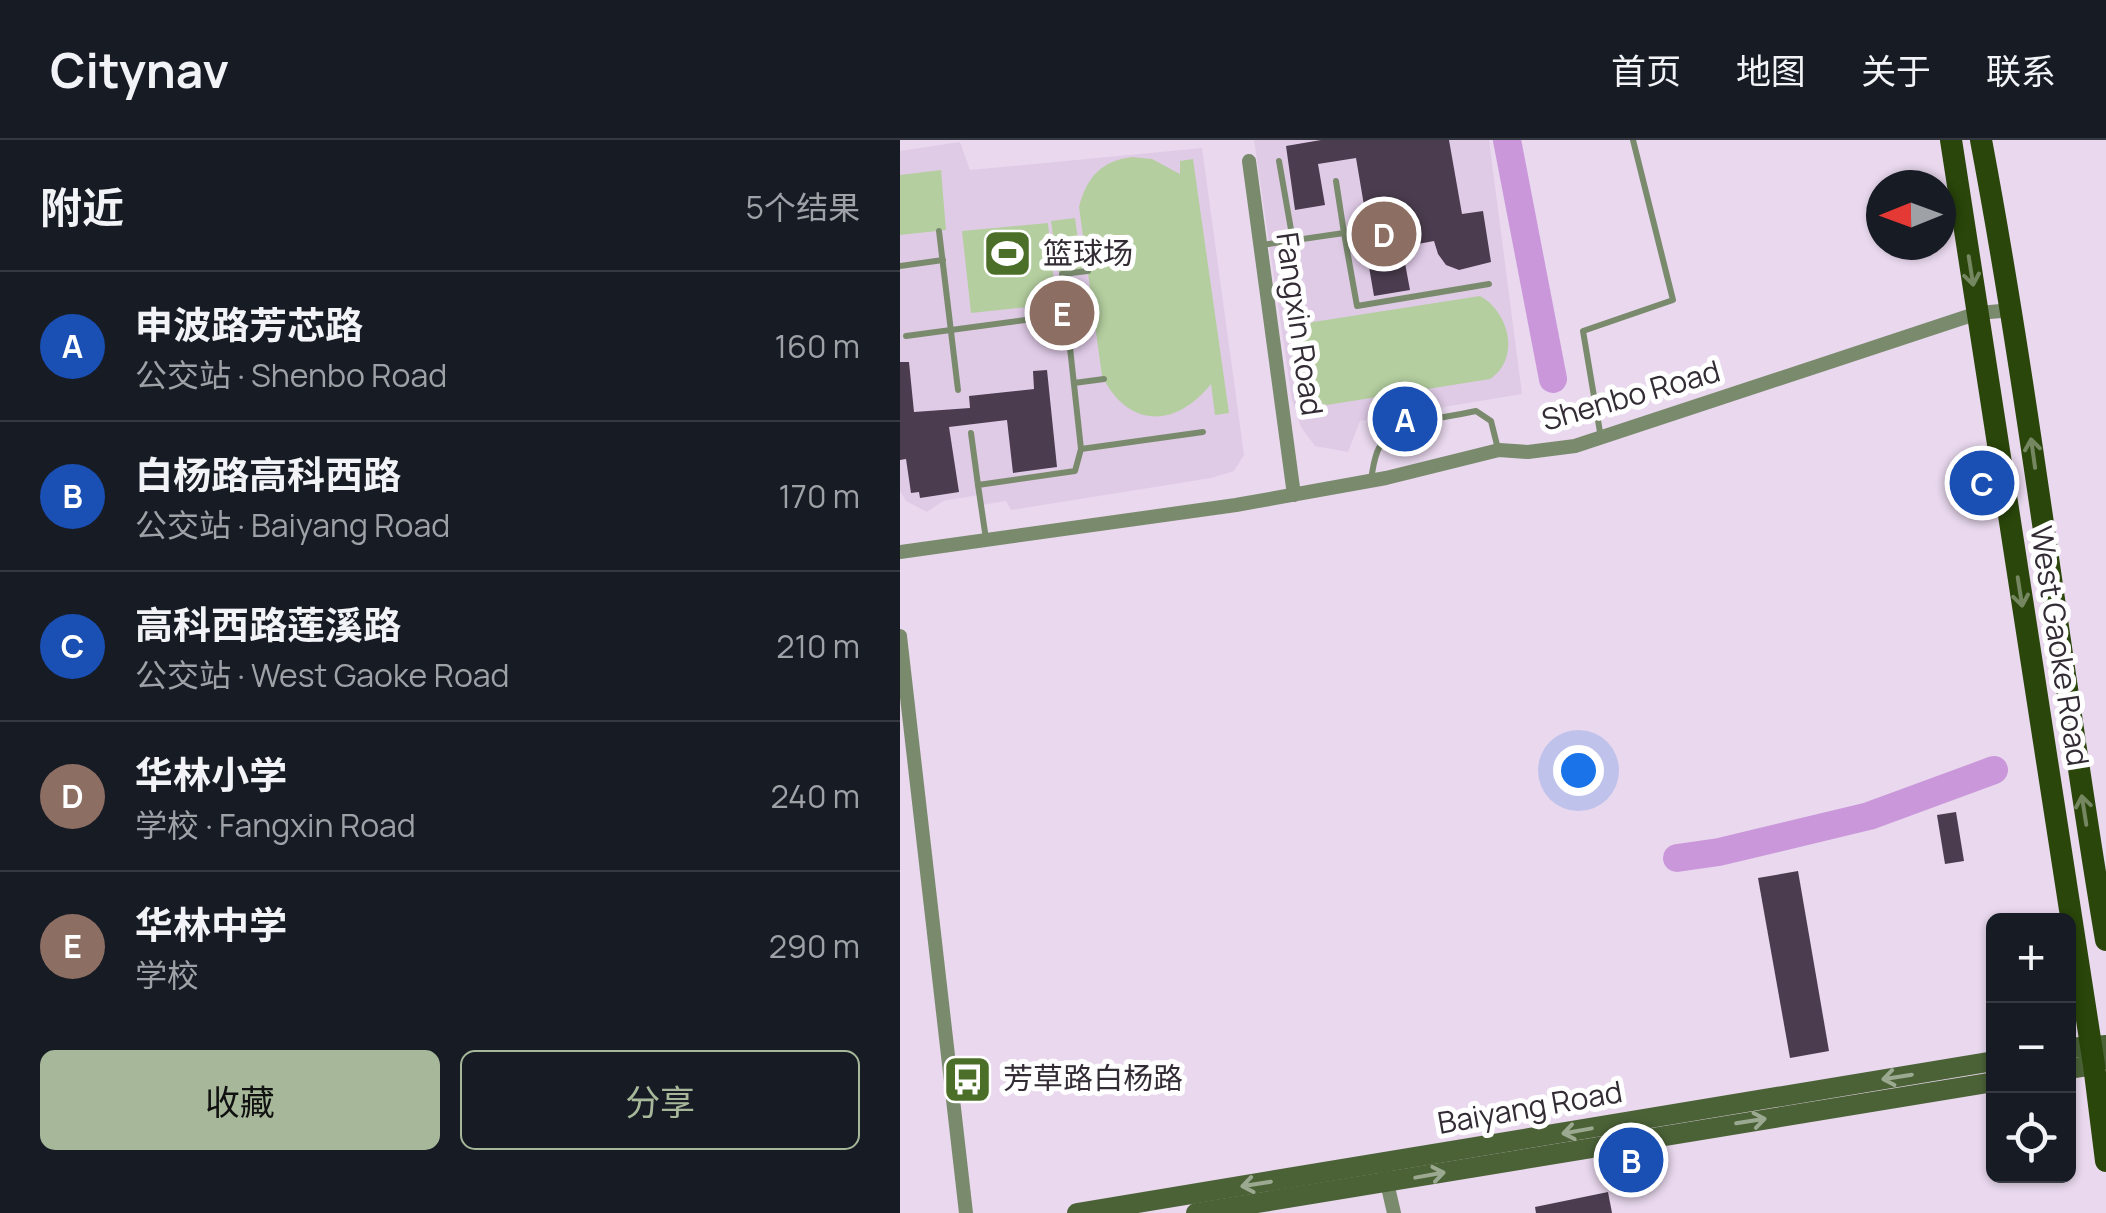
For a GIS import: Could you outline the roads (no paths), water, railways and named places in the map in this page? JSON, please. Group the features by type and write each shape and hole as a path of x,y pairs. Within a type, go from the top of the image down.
{"main road":[{"name":"West Gaoke Road","path":"1951,140 2093,1052 2106,1161"},
{"name":"West Gaoke Road","path":"1981,140 2013,310 2106,940"},
{"name":"Baiyang Road","path":"1196,1213 1384,1173 1986,1062"},
{"name":"Baiyang Road","path":"1077,1213 1384,1173 1986,1083"}],"street":[{"name":"Fangxin Road","path":"1249,162 1294,495"},
{"name":"Shenbo Road","path":"900,552 1294,495 1498,450 1547,450 1602,440 1978,313 2013,310"},
{"path":"900,636 966,1213"},
{"path":"1384,1173 1394,1213"}],"lane":[{"path":"1602,440 1583,330 1673,300 1634,140"},
{"path":"1279,161 1293,240"},
{"path":"1336,181 1358,306 1488,284"},
{"path":"939,230 958,390"},
{"path":"1260,245 1344,233"},
{"path":"900,266 943,260"},
{"path":"978,485 1075,471 1081,449 1062,274 1088,271"},
{"path":"906,336 1093,312"},
{"path":"1074,384 1104,379"},
{"path":"1370,481 1382,443 1406,427 1476,411 1491,421 1498,450"},
{"path":"1081,449 1203,432"},
{"path":"971,434 986,540"}],"waterway":[{"path":"1507,140 1553,379"},
{"path":"1677,858 1719,852 1869,816 1994,770"}],"place":[{"name":"华林小学","path":"1384,234"},
{"name":"篮球场","path":"1008,254"},
{"name":"华林中学","path":"1062,313"},
{"name":"申波路芳芯路","path":"1405,419"},
{"name":"高科西路莲溪路","path":"1982,483"},
{"name":"芳草路白杨路","path":"968,1079"},
{"name":"白杨路高科西路","path":"1631,1160"}]}
